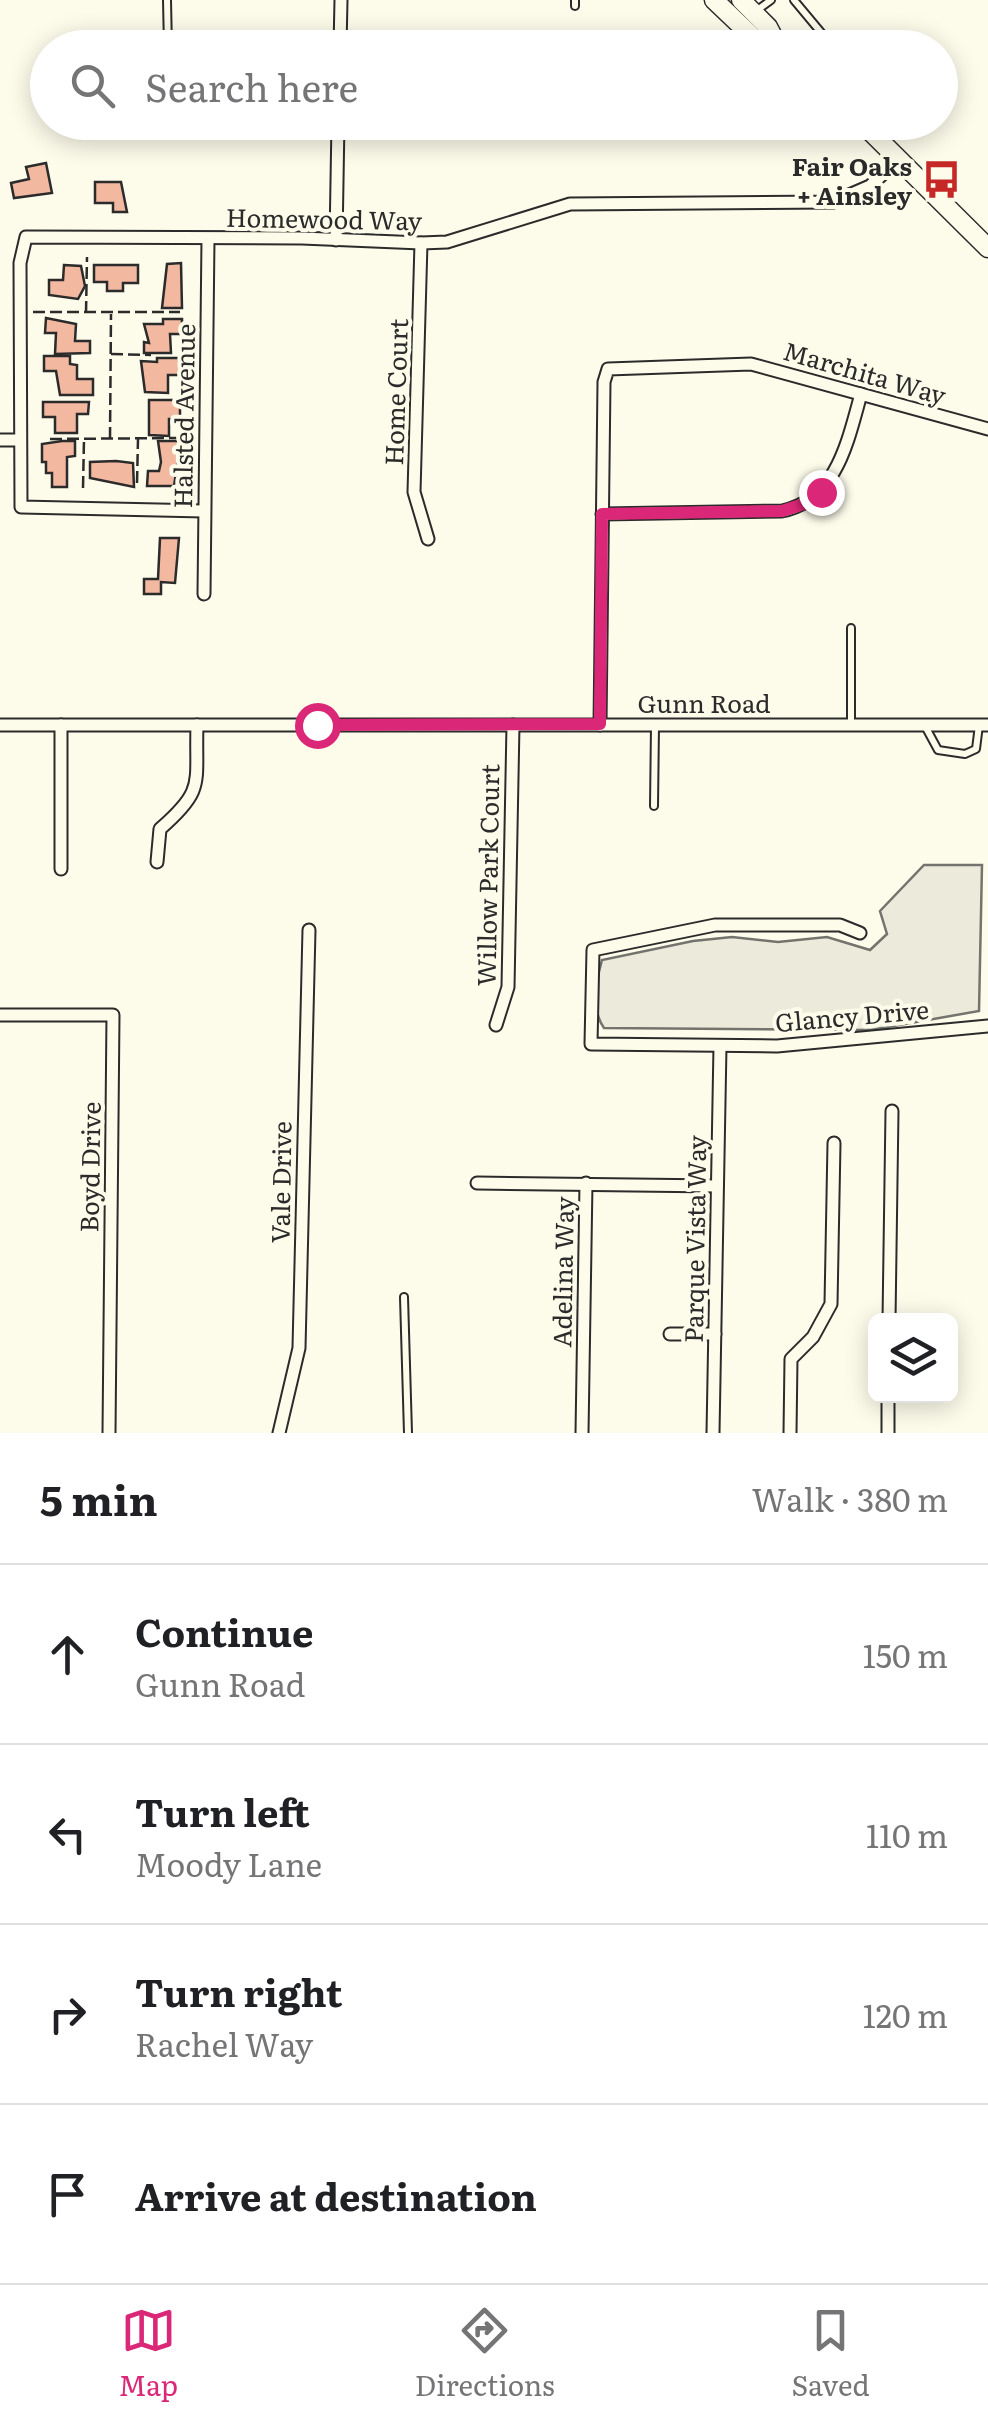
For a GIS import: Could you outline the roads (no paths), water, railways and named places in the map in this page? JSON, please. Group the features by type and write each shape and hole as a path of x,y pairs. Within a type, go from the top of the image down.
{"main road":[{"path":"714,0 746,30"},
{"path":"730,0 761,30"},
{"path":"748,6 766,30"},
{"path":"880,140 985,238"}],"street":[{"path":"340,0 340,30"},
{"path":"336,240 338,140"},
{"name":"Homewood Way","path":"18,440 20,263 26,238 447,242 570,204 833,202 870,186 900,158"},
{"name":"Halsted Avenue","path":"204,594 208,239"},
{"name":"Home Court","path":"421,244 414,492 428,539"},
{"name":"Marchita Way","path":"602,514 604,382 608,368 751,364 988,429"},
{"path":"600,724 602,514 782,511 807,503 832,477 861,394"},
{"path":"0,440 18,440 21,507 204,510"},
{"name":"Gunn Road","path":"0,725 983,725"},
{"path":"60,725 60,870"},
{"path":"157,862 160,830 186,809 192,797 197,725"},
{"name":"Willow Park Court","path":"496,1024 508,988 513,725"},
{"name":"Glancy Drive","path":"860,932 840,925 715,925 593,950 592,1044 831,1043 988,1026"},
{"name":"Vale Drive","path":"278,1433 299,1348 309,930"},
{"name":"Boyd Drive","path":"0,1015 113,1015 109,1433"},
{"name":"Parque Vista Way","path":"713,1433 720,1046"},
{"path":"890,1313 892,1111"},
{"path":"790,1433 791,1359 813,1337 831,1304 834,1143"},
{"path":"476,1183 586,1184"},
{"name":"Adelina Way","path":"582,1433 586,1184 718,1186"},
{"path":"670,1334 715,1334"},
{"path":"888,1403 888,1433"}],"lane":[{"path":"167,0 168,30"},
{"path":"748,6 771,0"},
{"path":"794,0 819,30"},
{"path":"851,628 851,724"},
{"path":"654,806 655,724"},
{"path":"924,725 938,750 965,754 976,749 983,725"},
{"path":"404,1297 408,1433"}],"place":[{"name":"Fair Oaks + Ainsley","path":"942,179"}]}
